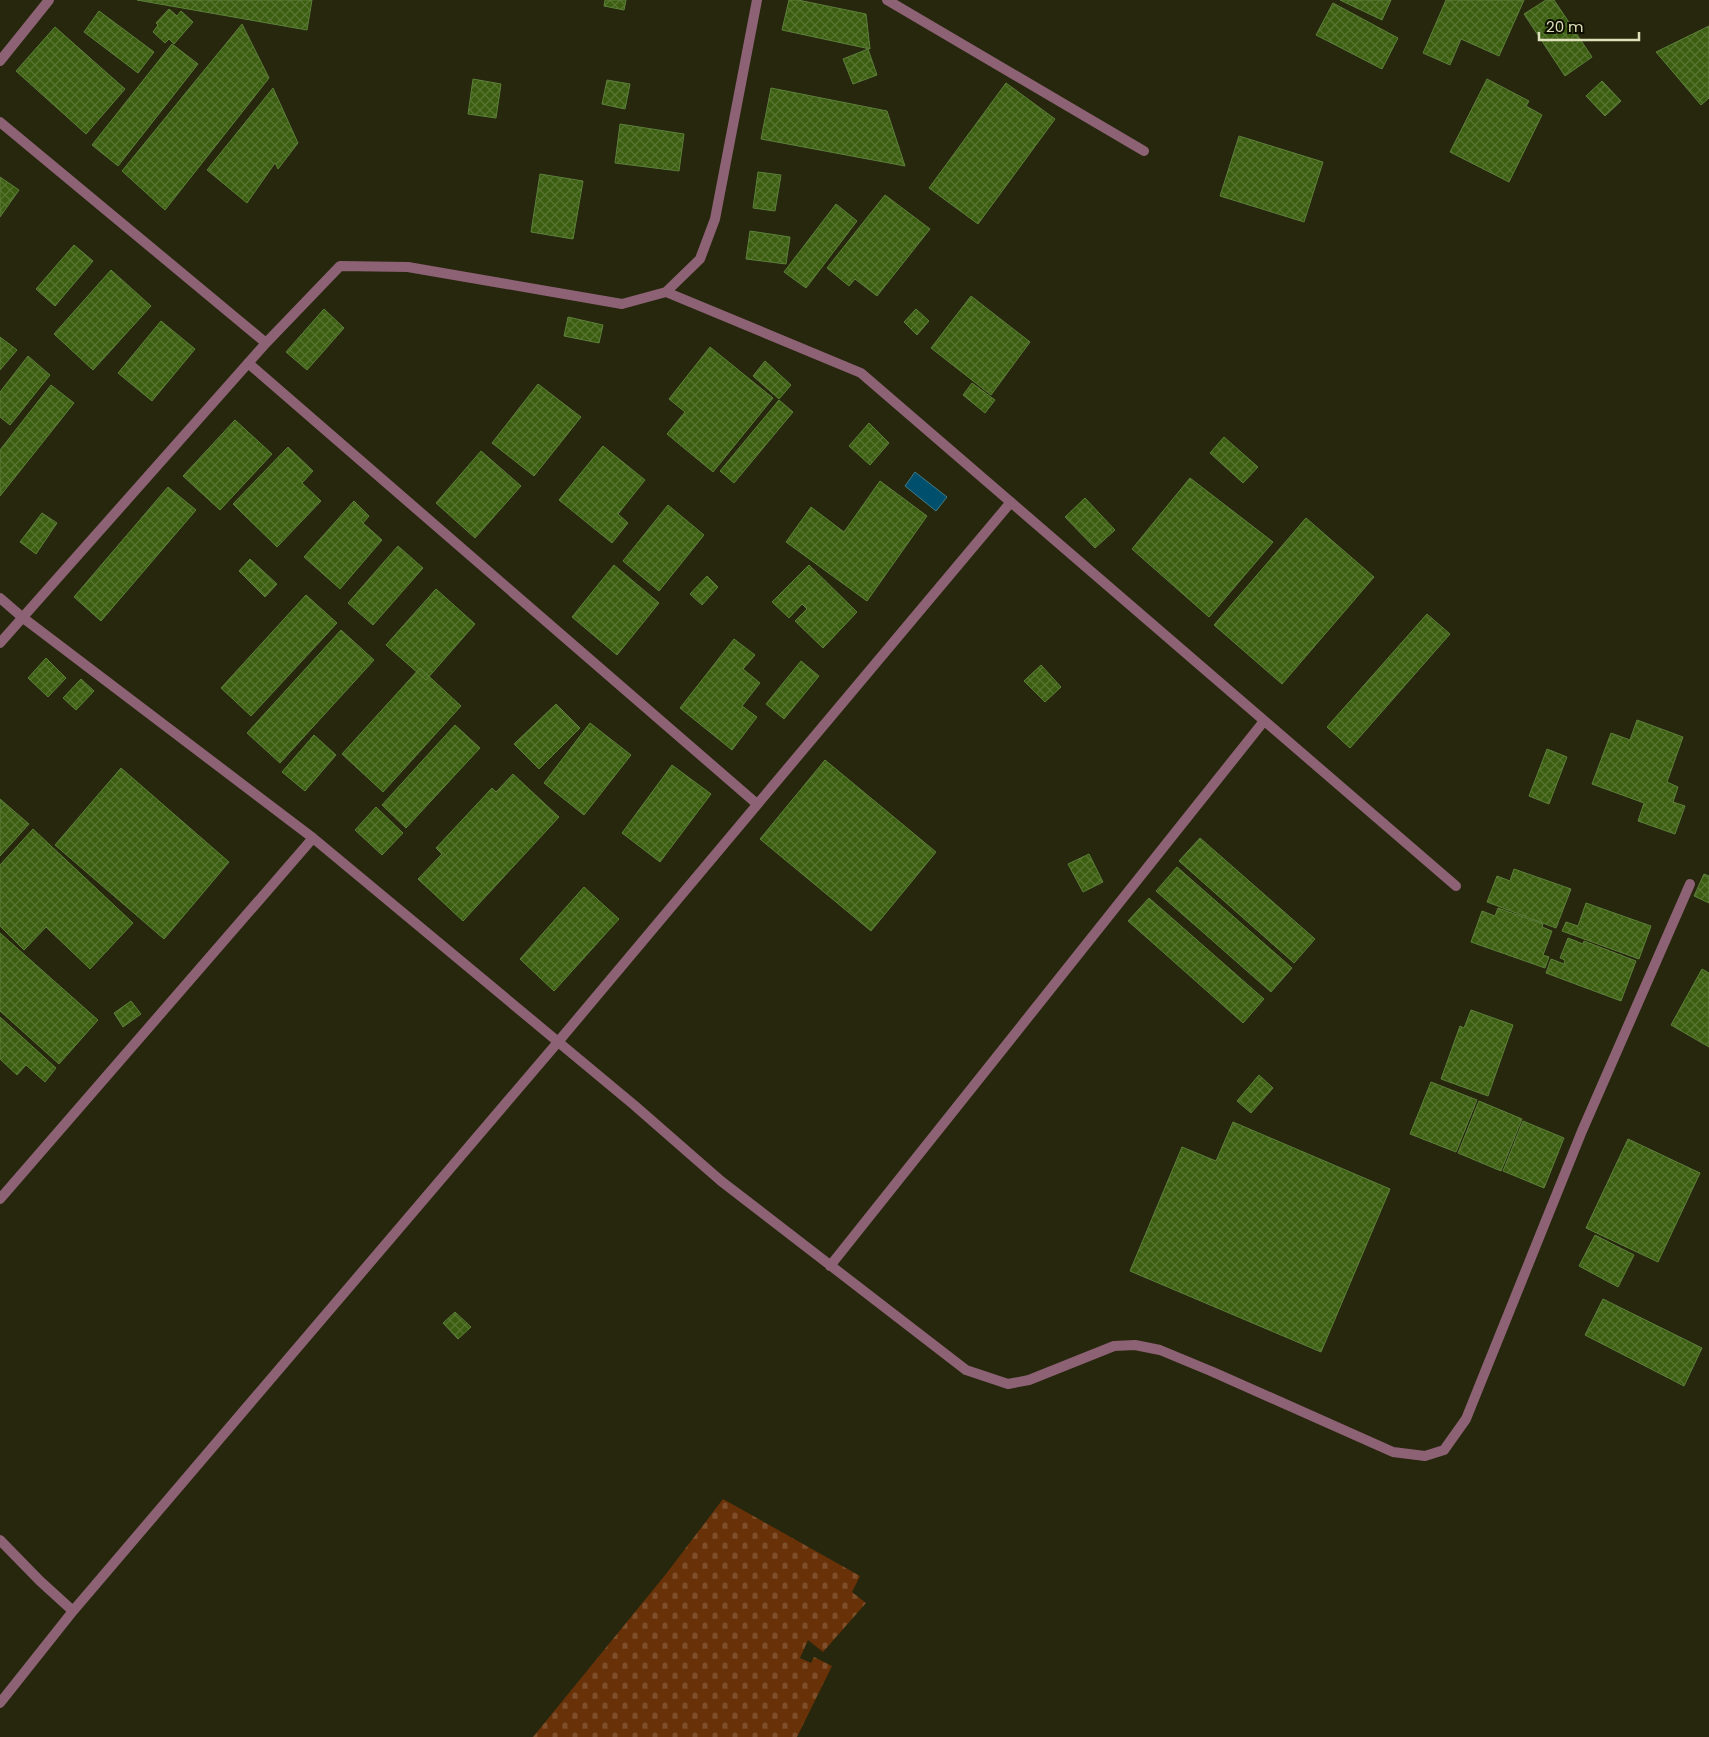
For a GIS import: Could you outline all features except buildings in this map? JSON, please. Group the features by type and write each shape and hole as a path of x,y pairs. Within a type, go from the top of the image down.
{"street":[{"path":"0,61 49,0"},
{"path":"0,643 266,343 340,266 408,267 622,304 666,292 700,259 715,220 757,0"},
{"path":"887,0 1144,151"},
{"path":"0,122 266,343"},
{"path":"666,292 861,373 1456,886"},
{"path":"248,363 757,804"},
{"path":"0,1703 73,1611 558,1042 1011,502"},
{"path":"0,598 22,617 313,838 634,1105 720,1182 966,1370 1008,1384 1029,1380 1114,1346 1135,1345 1160,1350 1393,1452 1425,1456 1444,1450 1466,1419 1582,1131 1690,884"},
{"path":"830,1266 1264,721"},
{"path":"0,1200 313,838"},
{"path":"0,1540 40,1581 73,1611"}],"green space":[{"path":"723,1499 860,1576 852,1592 866,1603 823,1652 808,1640 800,1658 811,1663 814,1657 832,1666 797,1737 533,1737 666,1574"}],"water":[{"path":"915,472 947,497 936,511 905,486"}]}
